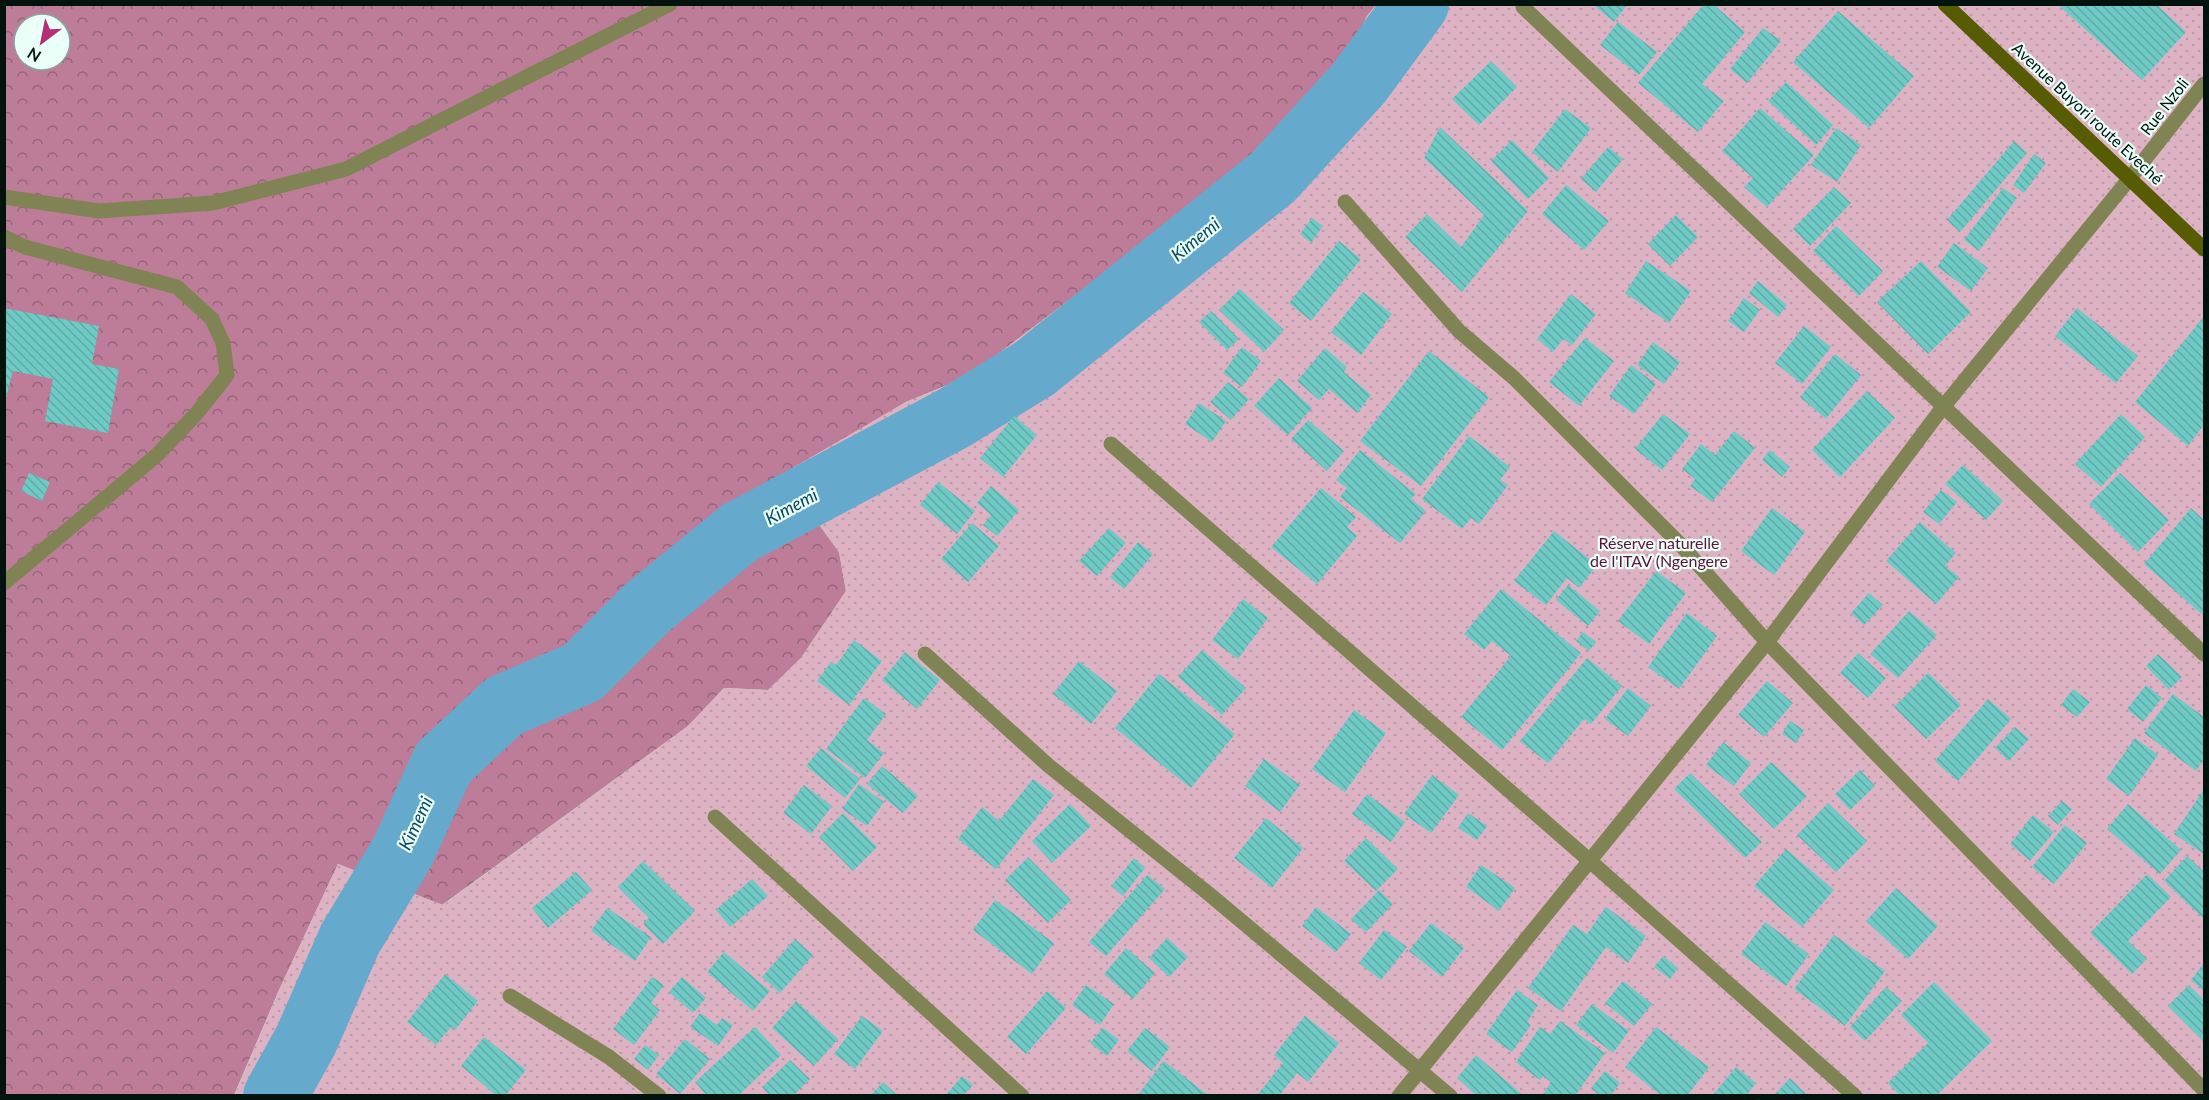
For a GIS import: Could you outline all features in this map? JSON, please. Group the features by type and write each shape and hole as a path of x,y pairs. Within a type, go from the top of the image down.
{"street":[{"path":"4,197 99,211 213,204 346,169 670,4"},
{"name":"Avenue Buyori route Eveché","path":"1945,4 2205,249"},
{"path":"1522,7 2205,654"},
{"name":"Rue Nzoli","path":"1399,1095 1767,642 1943,407 2205,84"},
{"path":"1345,202 1459,331 1514,378 1672,536 1767,642 2205,1090"},
{"path":"4,237 25,247 177,288 212,319 223,343 227,375 197,413 157,455 4,583"},
{"path":"1111,444 1855,1095"},
{"path":"925,654 1049,766 1209,894 1450,1095"},
{"path":"715,817 1022,1095"},
{"path":"510,996 609,1057 659,1095"}],"green space":[{"path":"5,5 1376,5 1367,16 1345,60 1289,126 1242,169 969,376 906,402 783,475 839,552 846,591 801,658 768,690 724,688 688,726 442,905 338,864 279,990 234,1095 5,1096"},
{"name":"Réserve naturelle de l'ITAV (Ngengere","path":"1376,5 2204,5 2204,1095 234,1096 279,990 338,864 443,905 688,726 724,688 768,690 801,658 846,591 839,552 782,474 906,402 969,376 1242,169 1289,126 1345,60 1367,16"}],"building":[{"path":"1592,4 1628,4 1614,22"},
{"path":"1704,4 1713,4 1745,32 1702,84 1724,101 1698,132 1638,83"},
{"path":"2057,4 2156,4 2186,32 2142,80"},
{"path":"1838,11 1914,76 1869,128 1793,62"},
{"path":"1618,22 1657,52 1639,75 1600,45"},
{"path":"1763,28 1781,41 1747,83 1730,69"},
{"path":"1491,61 1517,87 1479,125 1452,99"},
{"path":"1786,82 1833,125 1816,145 1768,101"},
{"path":"1760,108 1814,155 1767,207 1744,187 1753,178 1722,151"},
{"path":"1565,109 1591,128 1558,172 1532,152"},
{"path":"1440,127 1528,211 1462,292 1405,237 1427,214 1461,247 1484,215 1424,158"},
{"path":"1836,128 1861,145 1837,182 1811,165"},
{"path":"1512,140 1549,178 1528,199 1491,161"},
{"path":"2014,141 2027,153 1960,232 1947,220"},
{"path":"1608,147 1623,159 1596,192 1581,179"},
{"path":"2034,154 2046,163 2024,193 2013,185"},
{"path":"1566,185 1609,221 1584,250 1542,214"},
{"path":"1834,187 1851,203 1810,246 1793,229"},
{"path":"2003,188 2017,198 1979,251 1964,240"},
{"path":"1676,215 1698,237 1670,266 1648,244"},
{"path":"1312,218 1323,226 1311,243 1300,234"},
{"path":"1836,226 1883,271 1859,296 1813,251"},
{"path":"1339,241 1361,259 1311,321 1289,303"},
{"path":"1954,243 1988,268 1971,291 1937,267"},
{"path":"1646,261 1691,291 1669,323 1625,293"},
{"path":"1921,261 1971,312 1928,354 1877,302"},
{"path":"1758,281 1787,305 1778,317 1749,293"},
{"path":"1240,289 1284,330 1264,352 1219,310"},
{"path":"1363,292 1392,314 1361,355 1331,332"},
{"path":"1571,294 1596,314 1572,345 1563,339 1553,352 1537,339"},
{"path":"1744,298 1760,310 1744,332 1728,321"},
{"path":"4,308 99,326 92,364 119,369 108,433 45,421 53,379 13,371 4,406"},
{"path":"2077,308 2138,356 2116,383 2055,336"},
{"path":"1211,311 1239,339 1227,350 1199,322"},
{"path":"2204,316 2204,425 2188,446 2135,402"},
{"path":"1804,326 1831,347 1802,384 1775,363"},
{"path":"1585,338 1614,361 1579,406 1549,382"},
{"path":"1653,342 1680,362 1664,384 1637,365"},
{"path":"1242,347 1261,361 1242,387 1223,373"},
{"path":"1325,348 1347,367 1344,372 1371,395 1357,413 1329,389 1319,400 1297,381"},
{"path":"1429,351 1489,397 1421,486 1360,441"},
{"path":"1835,354 1861,375 1826,419 1800,397"},
{"path":"1631,365 1656,384 1634,414 1609,396"},
{"path":"1279,378 1312,408 1288,435 1254,406"},
{"path":"1228,382 1249,399 1231,420 1210,402"},
{"path":"1867,391 1895,418 1840,477 1812,450"},
{"path":"1199,403 1226,421 1212,442 1185,424"},
{"path":"1663,414 1690,434 1662,470 1635,449"},
{"path":"2121,414 2145,437 2101,487 2075,464"},
{"path":"1014,416 1037,435 1003,477 980,458"},
{"path":"1308,420 1344,451 1327,471 1291,439"},
{"path":"1734,431 1755,448 1712,502 1690,486 1695,479 1682,469 1701,444 1715,455"},
{"path":"1469,436 1510,467 1500,480 1508,485 1479,524 1471,518 1462,529 1422,499"},
{"path":"1360,450 1416,494 1411,499 1426,511 1400,543 1340,497 1347,488 1336,480"},
{"path":"1770,450 1790,467 1782,477 1762,460"},
{"path":"1963,465 2003,501 1986,520 1945,484"},
{"path":"29,473 50,482 42,501 21,491"},
{"path":"2120,473 2169,520 2138,552 2089,504"},
{"path":"938,482 975,511 957,534 920,505"},
{"path":"991,486 1019,510 997,536 983,525 991,515 977,503"},
{"path":"1321,488 1356,517 1347,527 1357,536 1317,584 1271,547"},
{"path":"1941,490 1957,502 1939,524 1923,512"},
{"path":"1772,508 1805,532 1774,575 1741,551"},
{"path":"2191,508 2204,520 2204,616 2144,564"},
{"path":"1920,522 1956,553 1945,566 1959,577 1936,604 1886,561"},
{"path":"972,523 999,546 968,582 941,559"},
{"path":"1109,528 1126,543 1097,576 1079,561"},
{"path":"1554,531 1597,565 1579,588 1567,578 1546,605 1514,581"},
{"path":"1138,542 1153,554 1124,589 1110,577"},
{"path":"1656,571 1686,593 1649,644 1618,621"},
{"path":"1568,585 1600,611 1588,626 1556,600"},
{"path":"1501,589 1581,653 1502,750 1461,717 1511,656 1492,641 1484,650 1464,634"},
{"path":"1869,593 1883,605 1864,625 1851,613"},
{"path":"1243,599 1268,618 1238,659 1212,640"},
{"path":"1909,611 1937,635 1898,678 1870,654"},
{"path":"1687,613 1717,636 1679,689 1648,667"},
{"path":"1583,632 1596,642 1589,651 1576,641"},
{"path":"854,640 882,661 849,705 817,681 831,662 836,665"},
{"path":"1202,650 1246,688 1222,715 1178,677"},
{"path":"905,652 940,680 917,709 882,680"},
{"path":"1858,653 1886,678 1868,698 1840,673"},
{"path":"2158,654 2182,677 2169,690 2146,666"},
{"path":"1587,658 1622,686 1591,724 1584,719 1548,763 1520,741"},
{"path":"1079,661 1117,691 1091,724 1053,694"},
{"path":"1928,673 1961,705 1926,739 1894,707"},
{"path":"1159,674 1235,734 1191,788 1115,728"},
{"path":"1767,681 1793,703 1764,737 1738,715"},
{"path":"2146,685 2162,698 2143,722 2127,709"},
{"path":"1628,688 1651,706 1628,736 1605,719"},
{"path":"2073,689 2090,702 2077,717 2061,705"},
{"path":"2173,694 2204,717 2204,760 2196,771 2144,733"},
{"path":"864,698 886,714 867,740 884,753 865,778 826,749"},
{"path":"1988,699 2011,719 1958,781 1935,761"},
{"path":"1354,710 1386,733 1345,792 1312,769"},
{"path":"1790,721 1804,730 1796,743 1782,734"},
{"path":"2015,727 2029,739 2009,761 1995,748"},
{"path":"2135,738 2158,755 2129,796 2106,779"},
{"path":"1723,742 1751,763 1734,786 1706,765"},
{"path":"821,748 860,779 845,798 806,766"},
{"path":"1264,759 1300,785 1280,812 1245,786"},
{"path":"1771,762 1807,796 1774,829 1739,794"},
{"path":"882,766 918,796 903,813 867,784"},
{"path":"1860,770 1875,786 1850,810 1835,794"},
{"path":"1690,773 1762,842 1745,858 1674,789"},
{"path":"1432,775 1459,795 1431,833 1404,814"},
{"path":"1033,779 1054,795 996,869 958,839 982,807 999,821"},
{"path":"859,784 884,802 867,826 842,809"},
{"path":"804,785 832,806 811,834 783,813"},
{"path":"2204,789 2204,854 2174,834"},
{"path":"1367,794 1405,822 1391,842 1352,814"},
{"path":"2062,801 2072,809 2058,825 2048,816"},
{"path":"1828,803 1867,841 1836,872 1797,835"},
{"path":"1070,804 1091,826 1052,863 1032,841"},
{"path":"2128,804 2181,850 2160,874 2107,829"},
{"path":"843,813 877,847 853,871 819,837"},
{"path":"1468,813 1487,826 1477,840 1458,828"},
{"path":"2033,815 2054,832 2030,861 2010,844"},
{"path":"1266,818 1303,848 1272,888 1234,858"},
{"path":"2065,825 2087,843 2054,884 2032,867"},
{"path":"1366,838 1398,869 1376,891 1344,861"},
{"path":"1786,849 1834,890 1802,927 1754,886"},
{"path":"2187,856 2204,872 2204,919 2164,881"},
{"path":"1028,857 1071,900 1048,923 1005,880"},
{"path":"1134,858 1145,868 1123,896 1111,886"},
{"path":"643,861 695,911 663,944 643,924 649,918 618,887"},
{"path":"1481,865 1515,888 1499,911 1466,887"},
{"path":"576,872 592,890 548,928 532,908"},
{"path":"2147,874 2171,897 2128,941 2147,959 2132,974 2090,933"},
{"path":"1147,875 1165,889 1106,956 1089,942"},
{"path":"752,879 768,896 730,927 716,910"},
{"path":"1896,888 1938,926 1908,959 1866,921"},
{"path":"1379,890 1393,904 1366,932 1351,919"},
{"path":"995,900 1054,943 1032,974 973,930"},
{"path":"1316,907 1351,934 1336,952 1302,926"},
{"path":"1606,907 1646,936 1628,963 1606,947 1561,1011 1528,988 1573,925 1587,934"},
{"path":"607,908 651,937 635,961 591,931"},
{"path":"1765,922 1809,954 1786,986 1741,954"},
{"path":"1431,923 1464,948 1442,977 1409,951"},
{"path":"1384,930 1407,947 1381,980 1359,963"},
{"path":"1834,935 1885,971 1845,1026 1794,989"},
{"path":"1167,938 1188,957 1169,977 1149,958"},
{"path":"795,939 813,955 780,993 762,977"},
{"path":"1126,948 1155,973 1133,999 1104,974"},
{"path":"724,952 770,991 753,1011 707,972"},
{"path":"1663,956 1678,968 1670,979 1654,967"},
{"path":"2204,963 2204,991 2191,980"},
{"path":"445,974 478,1001 455,1030 451,1027 436,1045 407,1022"},
{"path":"652,977 664,985 651,1003 660,1010 634,1045 613,1029"},
{"path":"682,977 706,998 693,1013 669,992"},
{"path":"1623,981 1652,1004 1634,1026 1605,1003"},
{"path":"1934,982 1992,1041 1936,1096 1900,1096 1888,1083 1928,1043 1901,1015"},
{"path":"1086,985 1114,1004 1100,1025 1072,1005"},
{"path":"2189,985 2204,1000 2203,1041 2168,1006"},
{"path":"1886,987 1902,1001 1865,1041 1850,1027"},
{"path":"1517,990 1538,1005 1527,1022 1531,1025 1512,1052 1486,1034"},
{"path":"1047,991 1066,1008 1026,1054 1007,1037"},
{"path":"796,1001 838,1039 814,1066 772,1028"},
{"path":"1592,1004 1629,1031 1613,1053 1576,1025"},
{"path":"700,1013 717,1025 722,1018 733,1025 718,1046 690,1027"},
{"path":"862,1016 883,1031 855,1069 834,1054"},
{"path":"1305,1016 1339,1043 1308,1082 1297,1073 1279,1096 1260,1096 1258,1094 1283,1063 1274,1055"},
{"path":"1560,1021 1605,1053 1575,1096 1542,1096 1551,1082 1543,1076 1540,1080 1516,1062 1540,1027 1550,1034"},
{"path":"755,1027 781,1055 738,1096 707,1096 695,1082"},
{"path":"1656,1027 1709,1067 1687,1096 1662,1096 1625,1067"},
{"path":"1103,1028 1119,1040 1107,1056 1090,1043"},
{"path":"1145,1028 1170,1047 1152,1071 1127,1051"},
{"path":"484,1037 526,1070 505,1096 497,1096 461,1066"},
{"path":"685,1039 710,1059 680,1094 656,1074"},
{"path":"645,1045 659,1055 648,1070 634,1059"},
{"path":"1476,1055 1524,1096 1477,1096 1457,1078"},
{"path":"790,1060 810,1079 793,1096 770,1096 762,1087"},
{"path":"1164,1061 1209,1096 1137,1096"},
{"path":"1736,1067 1756,1083 1746,1096 1712,1096"},
{"path":"1605,1071 1620,1083 1610,1096 1600,1096 1591,1088"},
{"path":"962,1076 973,1085 963,1096 945,1096"},
{"path":"1790,1078 1808,1096 1773,1096"},
{"path":"883,1082 898,1096 870,1096"}],"waterway":[{"name":"Kimemi","path":"275,1096 306,1040 350,939 403,851 443,763 504,706 583,672 648,607 740,532 954,418 1035,368 1273,177 1359,83 1417,4"}]}
